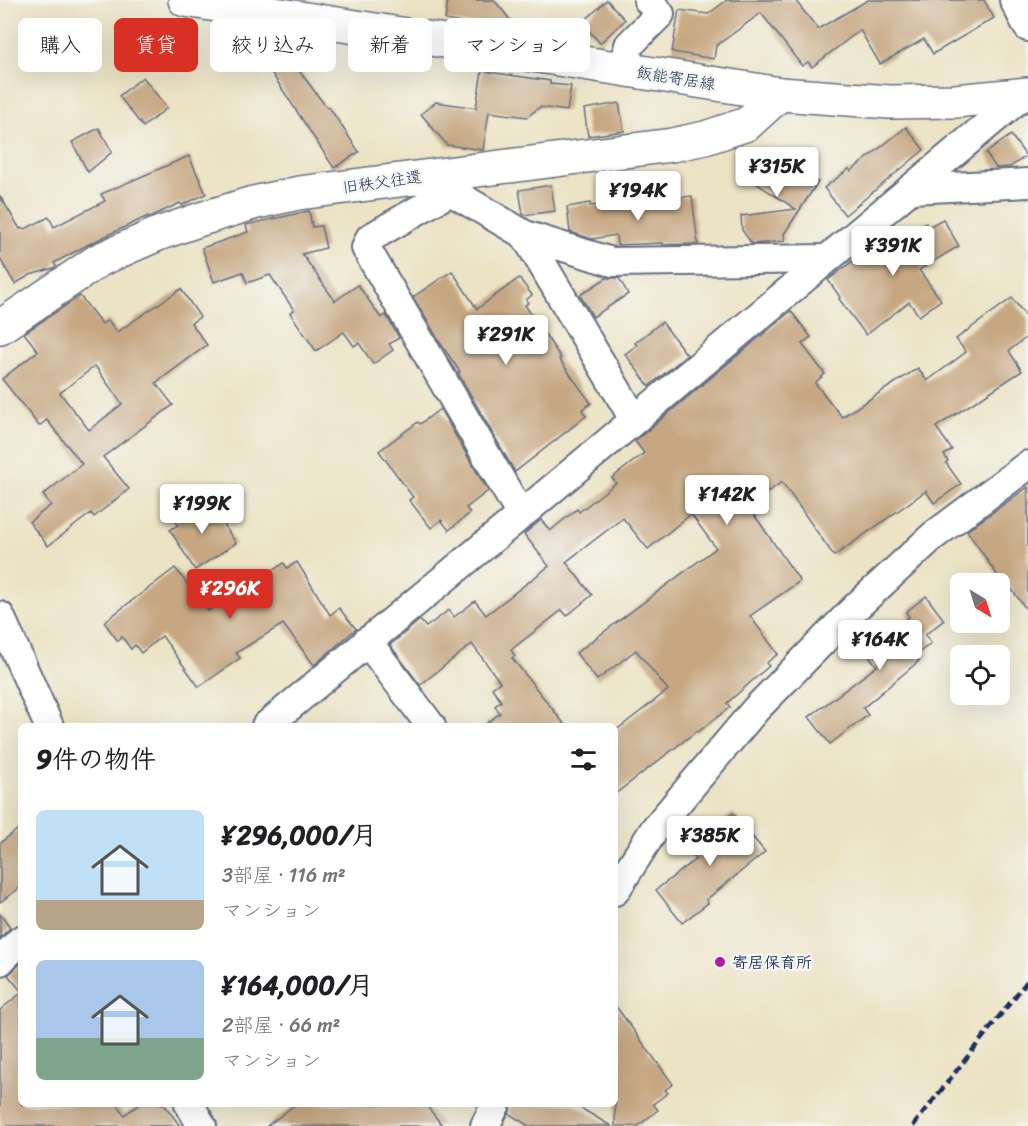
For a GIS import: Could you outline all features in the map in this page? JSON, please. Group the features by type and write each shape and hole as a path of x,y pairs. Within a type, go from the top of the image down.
{"main road":[{"name":"飯能寄居線","path":"185,0 780,94 890,102 955,101 1025,94"},
{"name":"旧秩父往還","path":"0,327 99,260 158,234 253,203 299,193 437,184 672,145 705,138 747,124 780,94"}],"street":[{"path":"624,70 629,45 660,14 648,0"},
{"path":"1014,0 1028,27"},
{"path":"270,723 1025,94"},
{"path":"911,189 1028,183"},
{"path":"521,514 366,248 370,238 437,184 525,235 612,262 827,259"},
{"path":"525,235 634,419"},
{"path":"618,886 654,830 756,709 855,608 933,536 1028,465"},
{"path":"0,616 48,723"},
{"path":"367,641 429,723"},
{"path":"0,961 18,943"},
{"path":"191,1107 202,1126"},
{"path":"485,1126 494,1107"}],"building":[{"path":"448,0 494,0 509,18 445,18"},
{"path":"607,0 625,20 600,43 590,32 590,18 587,18"},
{"path":"727,0 795,0 818,29 868,0 984,0 994,18 933,54 924,39 880,64 860,30 812,67 808,62 802,66 761,13 716,46 714,59 672,52 679,10 708,14"},
{"path":"271,72 300,72 327,108 329,107 359,152 334,168"},
{"path":"482,72 571,86 567,111 540,107 527,117 489,112 483,150 447,145 421,114 436,102 476,108"},
{"path":"143,77 167,108 143,127 119,96"},
{"path":"619,103 624,131 588,136 584,109"},
{"path":"906,127 924,150 845,215 824,188 849,169 851,171"},
{"path":"99,128 112,152 88,172 72,142"},
{"path":"1011,135 1026,156 1010,167 996,168 986,153"},
{"path":"767,149 818,182 784,234 785,241 752,244 742,230 741,216 796,209 748,178"},
{"path":"189,156 206,194 148,218 148,216 54,263 56,266 54,268 30,275 15,284 0,259 0,196 20,229 25,229 49,217 54,227 105,201 101,194"},
{"path":"551,185 555,211 524,215 519,190"},
{"path":"692,196 698,244 617,245 616,235 592,239 570,232 567,207 590,203 590,206"},
{"path":"309,211 312,227 321,226 326,248 302,254 335,301 358,285 381,318 386,315 399,338 389,344 393,350 373,364 359,343 354,346 344,332 316,351 290,313 294,310 270,275 247,283 243,272 214,282 202,248 248,232 246,225"},
{"path":"943,219 959,246 919,270 941,300 919,316 909,302 866,335 828,280 867,250 871,256 926,223 928,227"},
{"path":"452,271 477,309 519,278 532,295 526,300 528,303 525,305 561,358 559,359 591,403 582,410 586,416 515,472 458,373 460,372 413,297"},
{"path":"606,278 619,278 628,294 593,317 580,295"},
{"path":"181,289 200,317 191,323 207,345 156,383 173,405 103,457 129,489 94,517 91,513 48,546 29,522 51,505 43,495 82,464 47,420 39,426 2,379 38,351 24,333 80,296 102,324 108,320 117,332","holes":["95,366 122,404 89,430 60,393"]},
{"path":"1012,298 1028,319 1028,336 1009,351 1022,371 936,427 952,450 944,455 948,461 946,463 961,484 934,503 926,491 834,556 782,482 748,506 800,581 750,616 778,654 766,663 769,666 727,703 730,707 618,792 618,729 668,690 636,650 597,680 576,653 716,548 691,514 648,549 623,518 566,562 592,595 567,616 562,610 511,650 515,656 512,658 564,723 487,723 500,713 495,706 501,701 492,688 500,682 472,644 420,685 390,645 420,620 426,627 449,610 454,617 475,601 486,615 549,566 524,534 541,520 550,531 577,509 579,512 616,483 612,478 644,453 635,441 791,311 811,337 802,344 825,374 815,383 842,417 918,368 927,381 966,352 956,339"},
{"path":"662,322 687,355 649,386 625,354"},
{"path":"440,409 488,491 466,508 470,513 449,530 441,520 431,528 409,500 413,497 379,451"},
{"path":"1028,487 1028,612 1010,587 1010,573 996,573 967,531"},
{"path":"199,504 201,509 210,504 236,543 195,570 170,530 178,525 175,520"},
{"path":"297,562 330,615 339,608 356,629 314,665 283,624 236,653 240,658 199,687 162,636 141,653 135,645 131,649 122,637 118,641 104,622 175,568 208,611 284,563 287,568"},
{"path":"926,596 944,620 925,635 931,643 915,656 919,661 863,708 868,715 830,744 809,717 877,666 866,652 909,617 906,612"},
{"path":"733,813 765,852 706,900 708,903 682,923 656,890 696,859 685,846 707,828 710,831"},
{"path":"18,829 18,889 0,902 0,843"},
{"path":"0,914 10,928 0,938"},
{"path":"18,966 18,987 8,975"},
{"path":"18,995 18,1107 119,1107 124,1115 136,1107 166,1107 180,1126 0,1126 0,1010"},
{"path":"618,1009 673,1084 665,1090 668,1093 653,1104 658,1110 638,1126 615,1126 615,1107 618,1107"},
{"path":"292,1107 427,1107 443,1126 267,1126"},
{"path":"511,1107 579,1107 611,1126 529,1126 509,1114"}],"railway":[{"path":"913,1126 1028,980"}],"place":[{"name":"寄居保育所","path":"720,962"}]}
